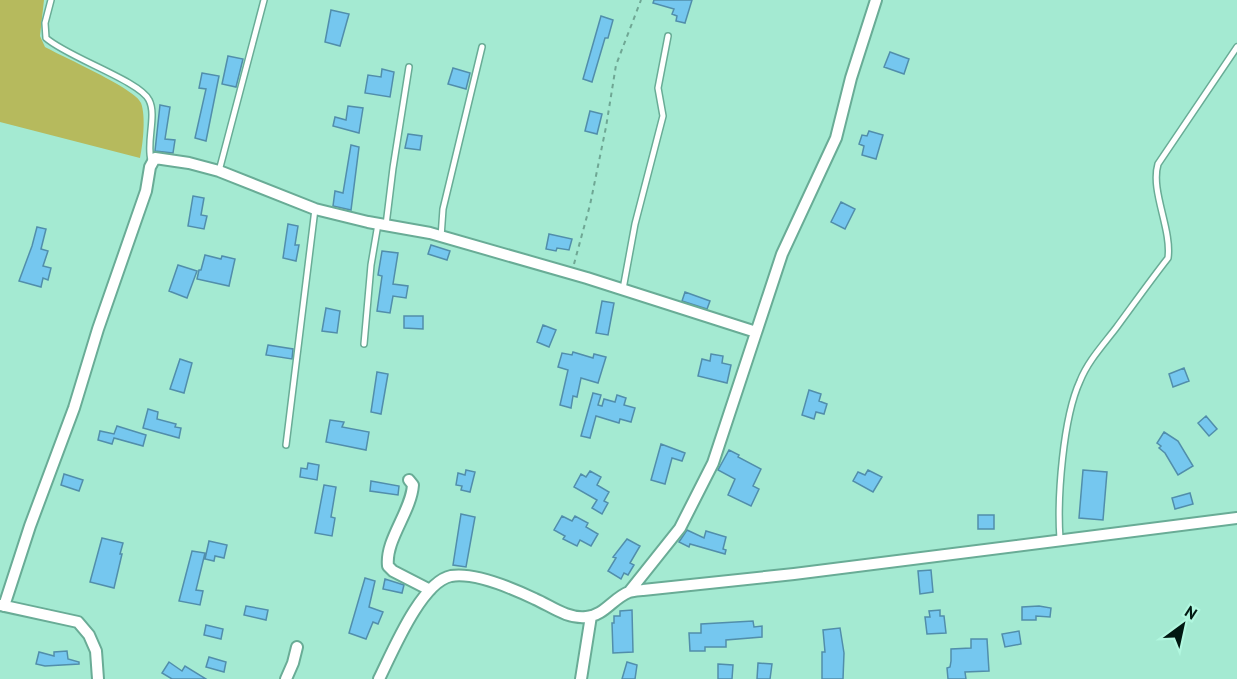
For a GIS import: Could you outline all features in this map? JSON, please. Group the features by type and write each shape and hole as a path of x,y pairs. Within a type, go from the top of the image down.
{"street":[{"path":"380,679 416,606 443,579 452,576 468,577 512,588 573,616 591,616 602,612 629,592 680,528 703,486 717,452 782,254 836,138 850,78 876,0"},
{"path":"98,679 96,651 89,635 78,622 2,605 68,426 126,244 146,192 152,162 155,158 219,171 315,209 441,237 570,273 756,332"},
{"path":"410,480 413,485 412,496 388,552 388,566 393,571 430,590"},
{"path":"629,592 794,574 1237,518"},
{"path":"581,679 591,616"},
{"path":"286,679 297,646"}],"lane":[{"path":"51,0 44,32 46,38 70,55 137,87 148,98 151,113 150,154 152,162"},
{"path":"219,171 264,0"},
{"path":"623,289 625,268 635,224 663,116 658,88 668,36"},
{"path":"441,237 443,209 482,47"},
{"path":"1060,539 1058,516 1063,463 1075,393 1093,358 1168,258 1169,242 1157,180 1158,164 1237,47"},
{"path":"364,344 371,264 382,224 410,68"},
{"path":"286,445 315,209"}],"path":[{"path":"570,273 578,253 590,205 616,65 641,0"}],"green space":[{"path":"0,0 44,0 40,36 45,47 113,82 136,97 141,103 143,115 140,158 0,122"}],"building":[{"path":"654,0 692,0 685,23 676,21 677,16 672,14 674,9 653,3"},
{"path":"331,10 349,14 340,46 325,42"},
{"path":"601,16 613,20 608,38 605,38 592,82 583,79"},
{"path":"890,52 909,59 904,74 884,67"},
{"path":"228,56 243,59 236,87 222,84"},
{"path":"453,68 470,73 466,89 448,84"},
{"path":"382,69 394,72 390,97 365,93 368,75 381,77"},
{"path":"202,73 219,76 206,141 195,138 206,89 199,88"},
{"path":"160,105 170,107 165,139 175,140 173,153 155,151"},
{"path":"348,106 363,108 359,133 333,126 335,117 346,120"},
{"path":"590,111 602,114 597,134 585,131"},
{"path":"869,131 883,135 876,159 862,155 864,146 859,144 862,135 867,136"},
{"path":"408,134 422,136 420,150 405,148"},
{"path":"351,145 359,147 351,210 333,206 335,191 343,193"},
{"path":"193,196 204,198 201,215 207,216 204,229 188,226"},
{"path":"841,202 855,209 845,229 831,222"},
{"path":"288,224 298,226 295,245 299,245 296,261 283,258"},
{"path":"37,227 46,229 41,249 48,251 43,266 51,268 48,280 43,278 41,287 19,281"},
{"path":"549,234 572,239 569,250 546,249"},
{"path":"431,245 450,251 447,260 428,254"},
{"path":"382,251 398,253 393,284 408,286 406,298 393,296 390,313 377,311 382,276 378,275"},
{"path":"205,255 221,259 222,256 235,259 229,286 197,279"},
{"path":"178,265 197,271 187,298 169,291"},
{"path":"685,292 710,301 707,309 682,301"},
{"path":"602,301 614,303 608,335 596,333"},
{"path":"326,308 340,311 337,333 322,331"},
{"path":"404,316 423,316 423,329 404,328"},
{"path":"543,325 556,330 549,347 537,342"},
{"path":"268,345 293,349 292,359 266,355"},
{"path":"573,352 593,358 594,354 606,357 598,383 581,378 577,397 573,396 571,408 560,405 568,370 558,367 562,353 572,355"},
{"path":"711,354 723,356 722,363 731,365 727,383 698,376 702,359 710,361"},
{"path":"180,359 192,363 184,393 170,389"},
{"path":"1184,368 1189,381 1173,387 1169,374"},
{"path":"377,372 388,374 381,414 371,412"},
{"path":"809,390 821,394 819,401 827,404 824,414 816,412 814,419 802,415"},
{"path":"593,393 601,395 598,405 602,406 604,399 615,402 617,395 626,398 624,405 635,408 631,422 620,419 619,423 596,416 590,438 581,436"},
{"path":"148,409 158,412 157,419 176,424 175,427 181,428 179,438 143,428"},
{"path":"1206,416 1217,429 1209,436 1198,423"},
{"path":"330,420 344,422 342,427 369,432 366,450 326,442"},
{"path":"117,426 146,435 143,446 114,438 112,444 98,440 100,431 114,434"},
{"path":"1164,432 1178,441 1193,466 1178,475 1157,443"},
{"path":"661,444 685,453 682,461 672,458 665,484 651,480"},
{"path":"729,450 761,469 753,486 759,489 751,506 728,495 735,479 718,470"},
{"path":"308,463 319,465 317,480 300,477 301,468 307,469"},
{"path":"466,470 475,472 470,492 461,490 462,486 456,485 458,473 465,475"},
{"path":"868,470 882,477 873,492 853,481 858,472 865,475"},
{"path":"1083,470 1107,472 1103,520 1079,518"},
{"path":"590,471 601,477 597,485 609,492 604,501 608,503 602,514 592,508 597,500 574,487 581,474 586,477"},
{"path":"64,474 83,480 79,491 61,485"},
{"path":"371,481 399,486 398,495 370,491"},
{"path":"324,485 336,487 331,517 335,518 332,536 315,533"},
{"path":"1190,493 1193,504 1175,509 1172,498"},
{"path":"461,514 475,517 466,567 453,565"},
{"path":"978,515 994,515 994,529 978,529"},
{"path":"562,516 572,521 575,516 588,523 586,527 598,534 591,546 580,540 577,546 563,539 565,536 554,530"},
{"path":"687,530 704,538 706,531 726,537 723,549 726,550 725,554 690,544 689,547 679,542"},
{"path":"102,538 123,543 114,588 90,582"},
{"path":"627,539 640,546 630,563 634,565 628,575 624,573 621,579 608,571 616,558 613,557"},
{"path":"209,541 227,545 224,558 215,556 214,561 205,559"},
{"path":"192,551 205,553 196,590 203,591 200,605 179,601"},
{"path":"931,570 933,592 920,594 918,571"},
{"path":"365,578 375,581 369,607 383,612 378,624 373,622 366,639 349,633"},
{"path":"385,579 404,585 402,593 383,589"},
{"path":"246,606 268,610 266,620 244,615"},
{"path":"1022,607 1051,608 1050,617 1036,616 1036,620 1022,620"},
{"path":"632,610 633,652 613,653 612,623 614,623 614,616 620,616 620,611"},
{"path":"940,610 940,616 944,616 946,633 927,634 925,617 930,617 929,611"},
{"path":"753,621 754,627 762,626 762,637 726,640 726,647 705,647 705,651 690,651 689,633 701,633 701,624"},
{"path":"206,625 223,629 221,639 204,635"},
{"path":"840,628 844,653 843,679 822,679 822,652 825,652 823,630"},
{"path":"1019,631 1021,644 1005,647 1002,634"},
{"path":"971,639 987,639 989,671 965,672 966,679 948,679 947,668 950,667 951,649 971,648"},
{"path":"67,651 68,659 79,662 79,664 45,666 36,664 39,652 54,656 54,652"},
{"path":"209,657 226,662 224,672 206,667"},
{"path":"169,662 182,671 185,666 206,679 172,679 162,673"},
{"path":"627,662 637,665 635,679 622,679"},
{"path":"758,663 772,664 770,679 757,679"},
{"path":"718,664 733,665 732,679 718,679"}]}
